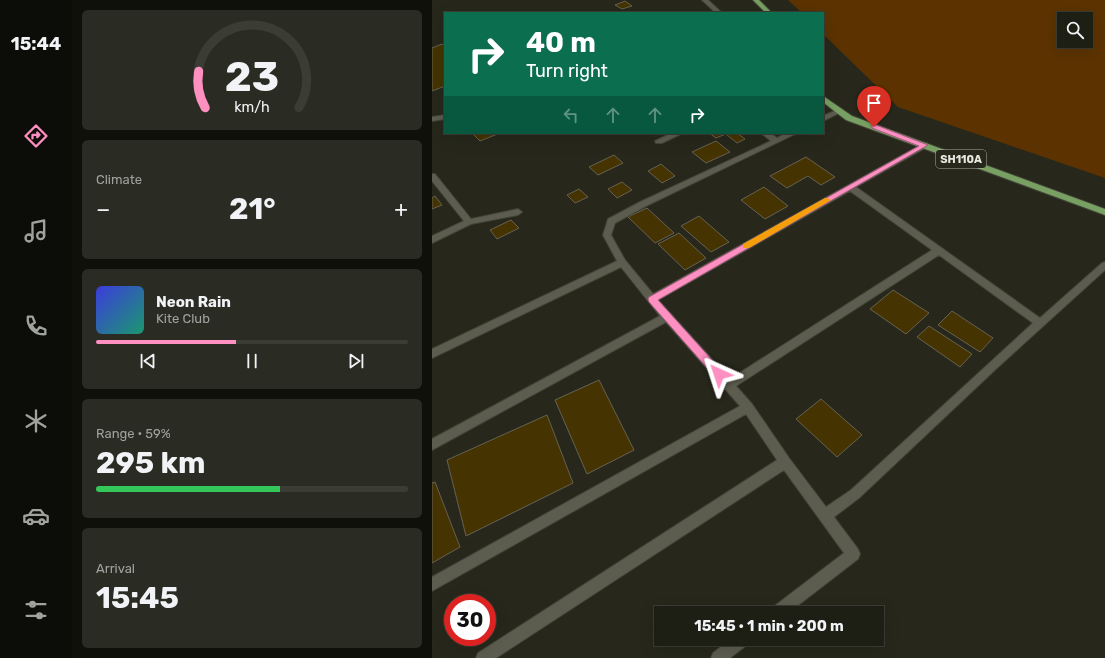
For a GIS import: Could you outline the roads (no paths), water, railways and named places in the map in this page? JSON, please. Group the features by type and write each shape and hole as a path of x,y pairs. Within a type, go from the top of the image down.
{"main road":[{"path":"756,0 768,12"},
{"name":"SH110A","path":"824,99 849,118 1105,212"}],"street":[{"path":"705,0 719,12"},
{"path":"824,118 839,111"},
{"path":"432,119 444,117"},
{"path":"659,141 676,134"},
{"path":"766,134 776,141"},
{"path":"785,606 853,554 785,462 748,407 652,299 622,262 607,235 611,221 643,204 791,134"},
{"path":"652,299 924,145"},
{"path":"432,176 470,222"},
{"path":"850,187 1040,323"},
{"path":"432,240 470,222 518,212"},
{"path":"729,385 938,251"},
{"path":"432,354 622,262"},
{"path":"825,516 855,494 1105,265"},
{"path":"432,445 667,317"},
{"path":"432,584 748,407"},
{"path":"483,658 785,462"},
{"path":"718,658 734,646"}]}
